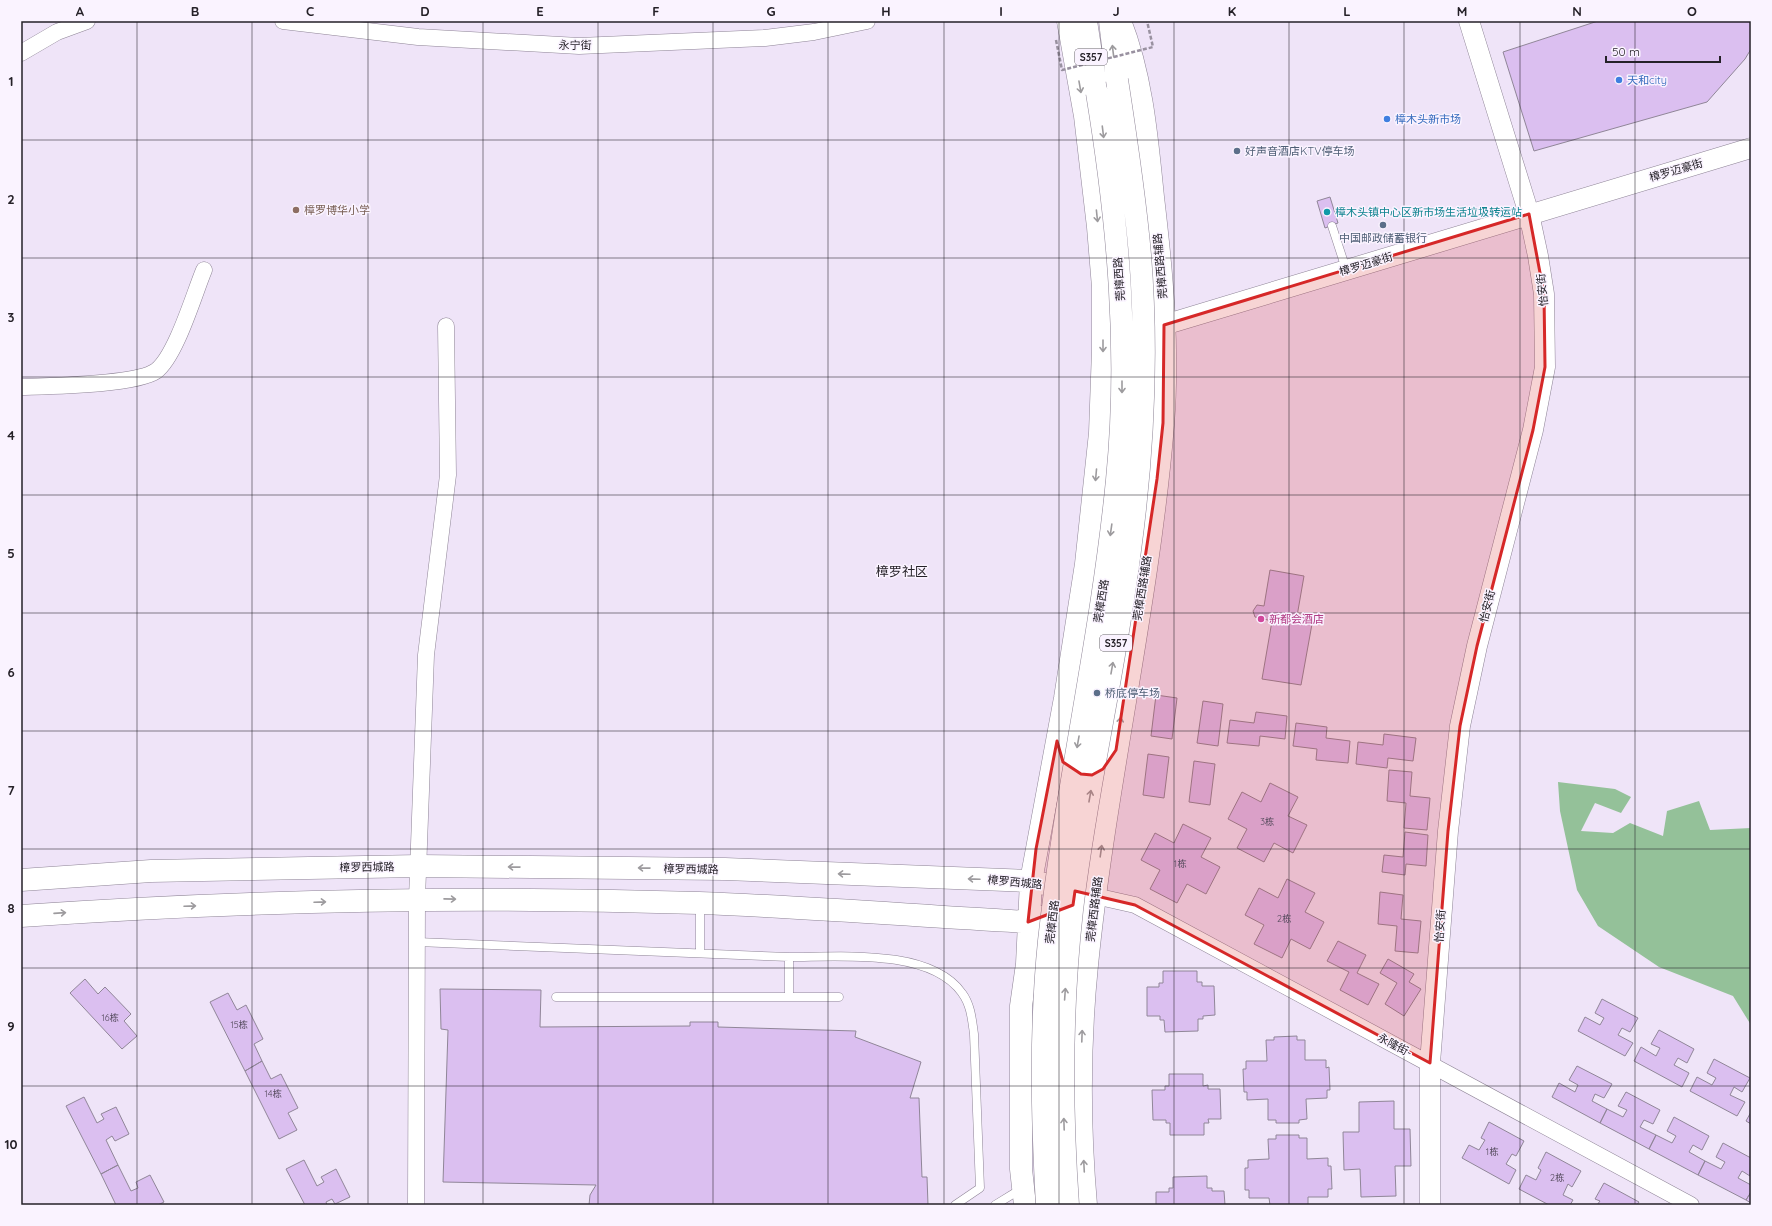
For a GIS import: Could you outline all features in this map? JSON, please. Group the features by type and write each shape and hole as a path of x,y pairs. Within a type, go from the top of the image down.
{"main road":[{"path":"1024,1197 1021,1168 1020,1113 1021,1030 1027,964 1031,881 1057,741 1086,564 1100,433 1103,350 1102,288 1098,227 1085,116 1068,21"},
{"name":"莞樟西路","path":"1047,1205 1043,1116 1043,1037 1049,948 1064,832 1112,527 1122,404 1122,330 1118,263 1109,181 1086,21"},
{"name":"莞樟西路","path":"1068,1205 1065,1163 1063,1065 1064,1008 1067,962 1080,852 1119,628 1131,549 1142,401 1143,326 1140,255 1110,21"},
{"name":"莞樟西路辅路","path":"1086,1205 1081,1072 1086,966 1128,652 1151,526 1163,423 1164,325 1159,249 1140,93 1128,42 1120,21"},
{"path":"1057,741 1062,762 1070,769 1081,774 1092,774 1103,769 1116,750"},
{"name":"樟罗西城路","path":"21,880 151,871 419,866 725,869 1031,881 1095,896"},
{"path":"21,916 153,907 417,899 700,903 1028,922 1095,896"}],"street":[{"path":"21,53 57,32 87,21"},
{"name":"永宁街","path":"283,21 418,37 579,46 765,38 814,32 867,21"},
{"name":"怡安街","path":"1430,1205 1430,1064 1448,831 1460,726 1480,632 1533,430 1545,367 1544,294 1529,214 1469,21"},
{"name":"樟罗迈豪街","path":"1164,325 1751,148"},
{"path":"21,387 82,384 142,378 156,371 166,359 175,342 204,270"},
{"path":"416,1205 417,899 426,655 448,475 446,326"},
{"name":"永隆街-","path":"1095,896 1136,905 1691,1205"}],"lane":[{"path":"1332,226 1346,270"},
{"path":"700,903 700,953"},
{"path":"417,942 789,957 870,958 917,964 951,980 963,994 971,1012 974,1034 980,1188 954,1205"},
{"path":"789,957 790,997"},
{"path":"556,997 839,997"},
{"path":"995,1205 1024,1197"}],"path":[{"path":"1056,40 1062,70 1153,47 1147,21"}],"highlighted area":[{"path":"1529,214 1544,294 1545,367 1533,430 1477,646 1460,726 1448,831 1430,1063 1135,905 1075,891 1073,905 1028,922 1036,849 1057,741 1063,762 1081,774 1092,775 1103,769 1116,750 1157,479 1163,423 1164,325"}],"green space":[{"path":"1558,782 1615,789 1631,797 1621,813 1595,803 1581,831 1613,833 1630,823 1663,836 1667,811 1699,801 1710,830 1751,828 1751,1025 1733,996 1659,967 1598,926 1577,890 1560,811"}],"building":[{"name":"天和city","path":"1598,21 1751,21 1751,49 1745,59 1707,102 1534,151 1503,52"},
{"name":"樟木头镇中心区新市场生活垃圾转运站","path":"1330,197 1338,223 1325,228 1317,201"},
{"path":"1270,570 1304,576 1296,622 1312,624 1301,685 1262,679 1272,621 1255,617 1253,611 1257,605 1264,606"},
{"path":"1156,695 1177,698 1172,739 1151,736"},
{"path":"1203,701 1223,704 1218,746 1197,743"},
{"path":"1256,712 1287,716 1285,739 1260,736 1259,746 1227,743 1230,720 1254,723"},
{"path":"1296,723 1327,727 1326,738 1350,741 1348,763 1316,760 1317,749 1293,746"},
{"path":"1384,734 1416,738 1413,761 1388,758 1387,768 1356,764 1358,742 1383,745"},
{"path":"1148,754 1169,757 1164,798 1143,795"},
{"path":"1194,761 1215,764 1210,805 1189,802"},
{"path":"1389,770 1412,772 1410,796 1430,798 1427,830 1404,828 1406,803 1387,801"},
{"path":"1270,783 1298,797 1288,816 1307,825 1293,853 1274,843 1264,862 1237,848 1247,829 1228,819 1242,792 1261,802"},
{"path":"1183,824 1211,838 1201,857 1220,867 1206,894 1187,884 1177,903 1150,889 1160,870 1141,860 1155,833 1174,843"},
{"path":"1405,832 1428,835 1426,866 1406,864 1405,875 1382,872 1384,855 1403,857"},
{"path":"1287,879 1315,893 1305,912 1324,922 1310,949 1291,939 1282,958 1254,944 1264,925 1245,915 1259,888 1278,898"},
{"path":"1380,892 1403,895 1401,919 1421,921 1418,953 1395,951 1397,926 1378,924"},
{"path":"1338,941 1366,955 1357,973 1379,984 1368,1005 1340,990 1349,972 1327,961"},
{"path":"1388,959 1414,974 1409,982 1421,989 1404,1016 1385,1004 1397,983 1380,973"},
{"path":"1163,971 1197,971 1197,982 1202,982 1202,986 1214,986 1215,1015 1203,1016 1203,1019 1198,1019 1198,1031 1165,1032 1164,1020 1160,1020 1160,1016 1147,1016 1147,987 1159,987 1159,983 1163,983"},
{"path":"85,979 98,994 105,987 131,1014 124,1021 137,1036 122,1049 70,993"},
{"path":"440,989 541,990 540,1027 690,1026 690,1022 718,1022 718,1027 856,1031 855,1037 921,1062 910,1098 919,1098 922,1177 927,1177 928,1205 589,1205 590,1195 596,1185 443,1182 448,1030 441,1029"},
{"path":"228,993 237,1010 246,1005 263,1039 254,1044 262,1061 245,1071 210,1002"},
{"path":"1602,999 1638,1018 1630,1032 1622,1028 1618,1035 1633,1043 1625,1056 1578,1031 1585,1017 1600,1025 1604,1018 1595,1013"},
{"path":"1659,1030 1694,1049 1687,1063 1678,1058 1674,1065 1689,1073 1682,1087 1634,1061 1641,1047 1656,1056 1660,1048 1651,1044"},
{"path":"1297,1036 1297,1040 1305,1040 1305,1060 1326,1060 1326,1068 1329,1067 1330,1090 1327,1090 1327,1098 1306,1099 1307,1119 1299,1120 1299,1123 1276,1123 1276,1120 1268,1120 1268,1099 1247,1100 1247,1092 1244,1092 1243,1069 1246,1069 1246,1061 1267,1061 1266,1040 1274,1040 1274,1037"},
{"path":"1714,1059 1750,1078 1742,1092 1734,1087 1730,1095 1745,1102 1737,1116 1690,1091 1697,1077 1712,1085 1716,1078 1707,1073"},
{"path":"262,1061 271,1079 281,1074 298,1108 288,1113 297,1130 279,1139 245,1071"},
{"path":"1577,1066 1612,1084 1604,1098 1595,1094 1592,1101 1607,1109 1600,1123 1552,1097 1559,1083 1575,1092 1578,1085 1569,1080"},
{"path":"1169,1074 1203,1074 1203,1086 1208,1085 1208,1089 1220,1089 1221,1119 1208,1119 1209,1123 1204,1123 1204,1135 1170,1135 1170,1123 1166,1123 1166,1120 1153,1120 1152,1090 1165,1090 1165,1086 1169,1086"},
{"path":"1626,1092 1660,1110 1653,1124 1644,1120 1640,1127 1656,1135 1649,1149 1600,1123 1607,1109 1623,1117 1627,1110 1618,1106"},
{"path":"84,1097 97,1123 104,1119 101,1114 116,1107 129,1134 115,1141 112,1136 106,1140 118,1165 101,1174 66,1106"},
{"path":"1394,1101 1394,1129 1410,1129 1411,1166 1395,1166 1396,1196 1361,1197 1360,1169 1344,1170 1343,1132 1359,1132 1359,1102"},
{"path":"1751,1112 1751,1124 1746,1121"},
{"path":"1674,1117 1709,1136 1702,1150 1693,1145 1689,1152 1705,1161 1698,1175 1649,1149 1656,1135 1672,1143 1676,1136 1667,1131"},
{"path":"1489,1122 1524,1141 1516,1156 1512,1154 1506,1164 1516,1170 1509,1184 1462,1158 1469,1145 1479,1150 1485,1140 1481,1138"},
{"path":"1276,1135 1299,1135 1299,1138 1307,1138 1307,1159 1328,1158 1328,1166 1331,1166 1332,1189 1328,1189 1328,1197 1308,1197 1308,1205 1270,1205 1269,1198 1249,1198 1249,1190 1245,1190 1245,1168 1248,1168 1248,1160 1269,1159 1268,1139 1276,1139"},
{"path":"1723,1143 1751,1158 1750,1176 1742,1171 1738,1178 1751,1185 1751,1192 1746,1200 1698,1175 1705,1161 1721,1169 1725,1162 1716,1157"},
{"path":"1546,1152 1581,1171 1572,1187 1568,1184 1563,1195 1573,1200 1570,1205 1549,1205 1519,1189 1526,1175 1536,1180 1541,1170 1538,1168"},
{"path":"304,1160 317,1186 324,1182 321,1177 336,1169 350,1197 335,1204 332,1199 326,1202 327,1205 305,1205 286,1169"},
{"path":"118,1165 131,1191 138,1188 136,1182 150,1175 164,1202 158,1205 116,1205 101,1174"},
{"path":"1207,1176 1207,1188 1212,1188 1212,1191 1224,1191 1225,1205 1156,1205 1156,1192 1169,1192 1169,1188 1173,1188 1173,1177"},
{"path":"1604,1183 1639,1202 1637,1205 1597,1205 1600,1201 1595,1199"},
{"path":"1751,1192 1751,1203 1746,1200"}],"place":[{"name":"天和city","path":"1619,80"},
{"name":"樟木头新市场","path":"1387,119"},
{"name":"好声音酒店KTV停车场","path":"1237,151"},
{"name":"樟罗博华小学","path":"296,210"},
{"name":"樟木头镇中心区新市场生活垃圾转运站","path":"1327,212"},
{"name":"中国邮政储蓄银行","path":"1383,225"},
{"name":"新都会酒店","path":"1261,619"},
{"name":"桥底停车场","path":"1097,693"}],"district":[{"name":"樟罗社区","path":"902,571"}]}
